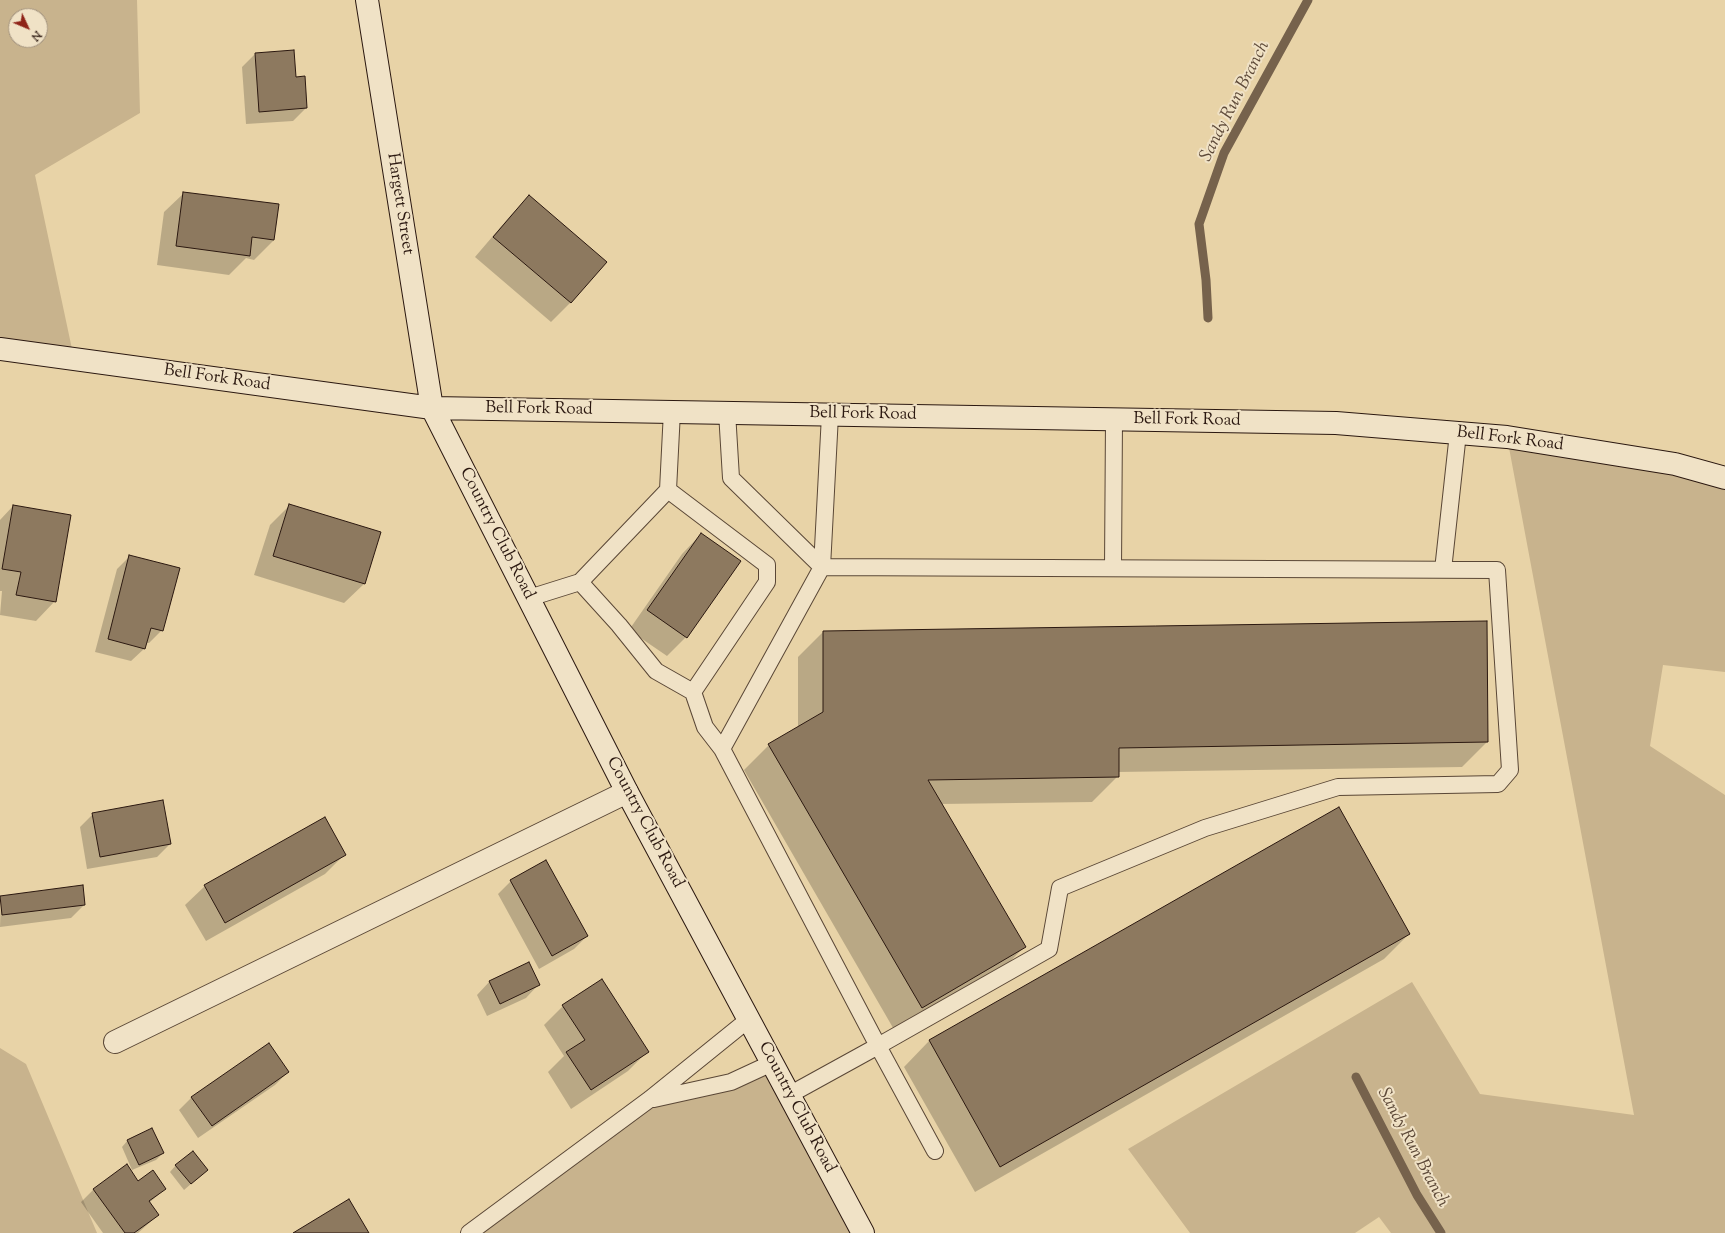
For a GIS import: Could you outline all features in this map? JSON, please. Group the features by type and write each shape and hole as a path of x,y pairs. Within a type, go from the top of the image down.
{"main road":[{"name":"Hargett Street","path":"367,0 432,408"},
{"name":"Bell Fork Road","path":"0,349 432,408 1336,423 1507,437 1667,463 1725,478"},
{"name":"Country Club Road","path":"432,408 627,792 863,1233"},
{"path":"115,1042 627,792"}],"lane":[{"path":"528,598 580,582 668,490 672,411"},
{"path":"727,412 731,478 822,567 1497,570 1510,770 1498,784 1338,787 1205,828 1060,888 1049,949 789,1095"},
{"path":"722,749 822,567 830,415"},
{"path":"1114,420 1114,568"},
{"path":"1443,570 1458,433"},
{"path":"668,490 768,565 767,582 693,692"},
{"path":"580,582 619,625 656,671 693,692 705,727 722,749 878,1046 935,1151"},
{"path":"469,1233 650,1100 748,1019"},
{"path":"650,1100 731,1082 772,1063"}],"shaded area":[{"path":"0,0 137,0 140,113 35,175 72,349 0,344"},
{"path":"1507,437 1725,478 1725,672 1663,665 1650,746 1725,795 1725,1233 1391,1233 1379,1217 1355,1233 1190,1233 1128,1149 1412,982 1480,1094 1634,1115"},
{"path":"0,1048 26,1064 97,1233 0,1233"},
{"path":"772,1063 863,1233 469,1233 650,1099"}],"building":[{"path":"294,50 296,77 305,76 307,108 259,112 255,53"},
{"path":"183,192 279,204 274,240 252,237 250,256 176,246"},
{"path":"529,195 607,262 571,303 493,237"},
{"path":"289,504 381,532 365,584 273,556"},
{"path":"13,505 71,515 56,602 16,595 21,572 2,569"},
{"path":"701,533 741,561 687,638 647,610"},
{"path":"129,555 180,568 163,631 151,628 145,649 108,639"},
{"path":"1487,621 1488,742 1119,748 1119,777 928,780 1026,947 922,1008 768,744 823,712 823,631"},
{"path":"163,800 171,844 100,857 92,813"},
{"path":"1339,807 1410,934 1000,1167 929,1040"},
{"path":"325,817 346,855 225,923 204,885"},
{"path":"546,860 588,936 552,956 510,880"},
{"path":"83,885 85,905 2,915 0,896"},
{"path":"529,962 540,985 500,1004 489,981"},
{"path":"602,979 649,1052 591,1090 566,1052 585,1040 562,1005"},
{"path":"269,1043 289,1072 212,1126 191,1097"},
{"path":"152,1128 164,1153 139,1165 127,1140"},
{"path":"193,1151 208,1170 191,1184 175,1165"},
{"path":"127,1164 138,1181 153,1170 166,1189 149,1201 159,1215 134,1233 125,1233 93,1189"},
{"path":"349,1199 369,1233 293,1233"}],"waterway":[{"name":"Sandy Run Branch","path":"1208,318 1206,280 1199,224 1224,153 1308,0"},
{"name":"Sandy Run Branch","path":"1356,1077 1417,1195 1441,1233"}]}
